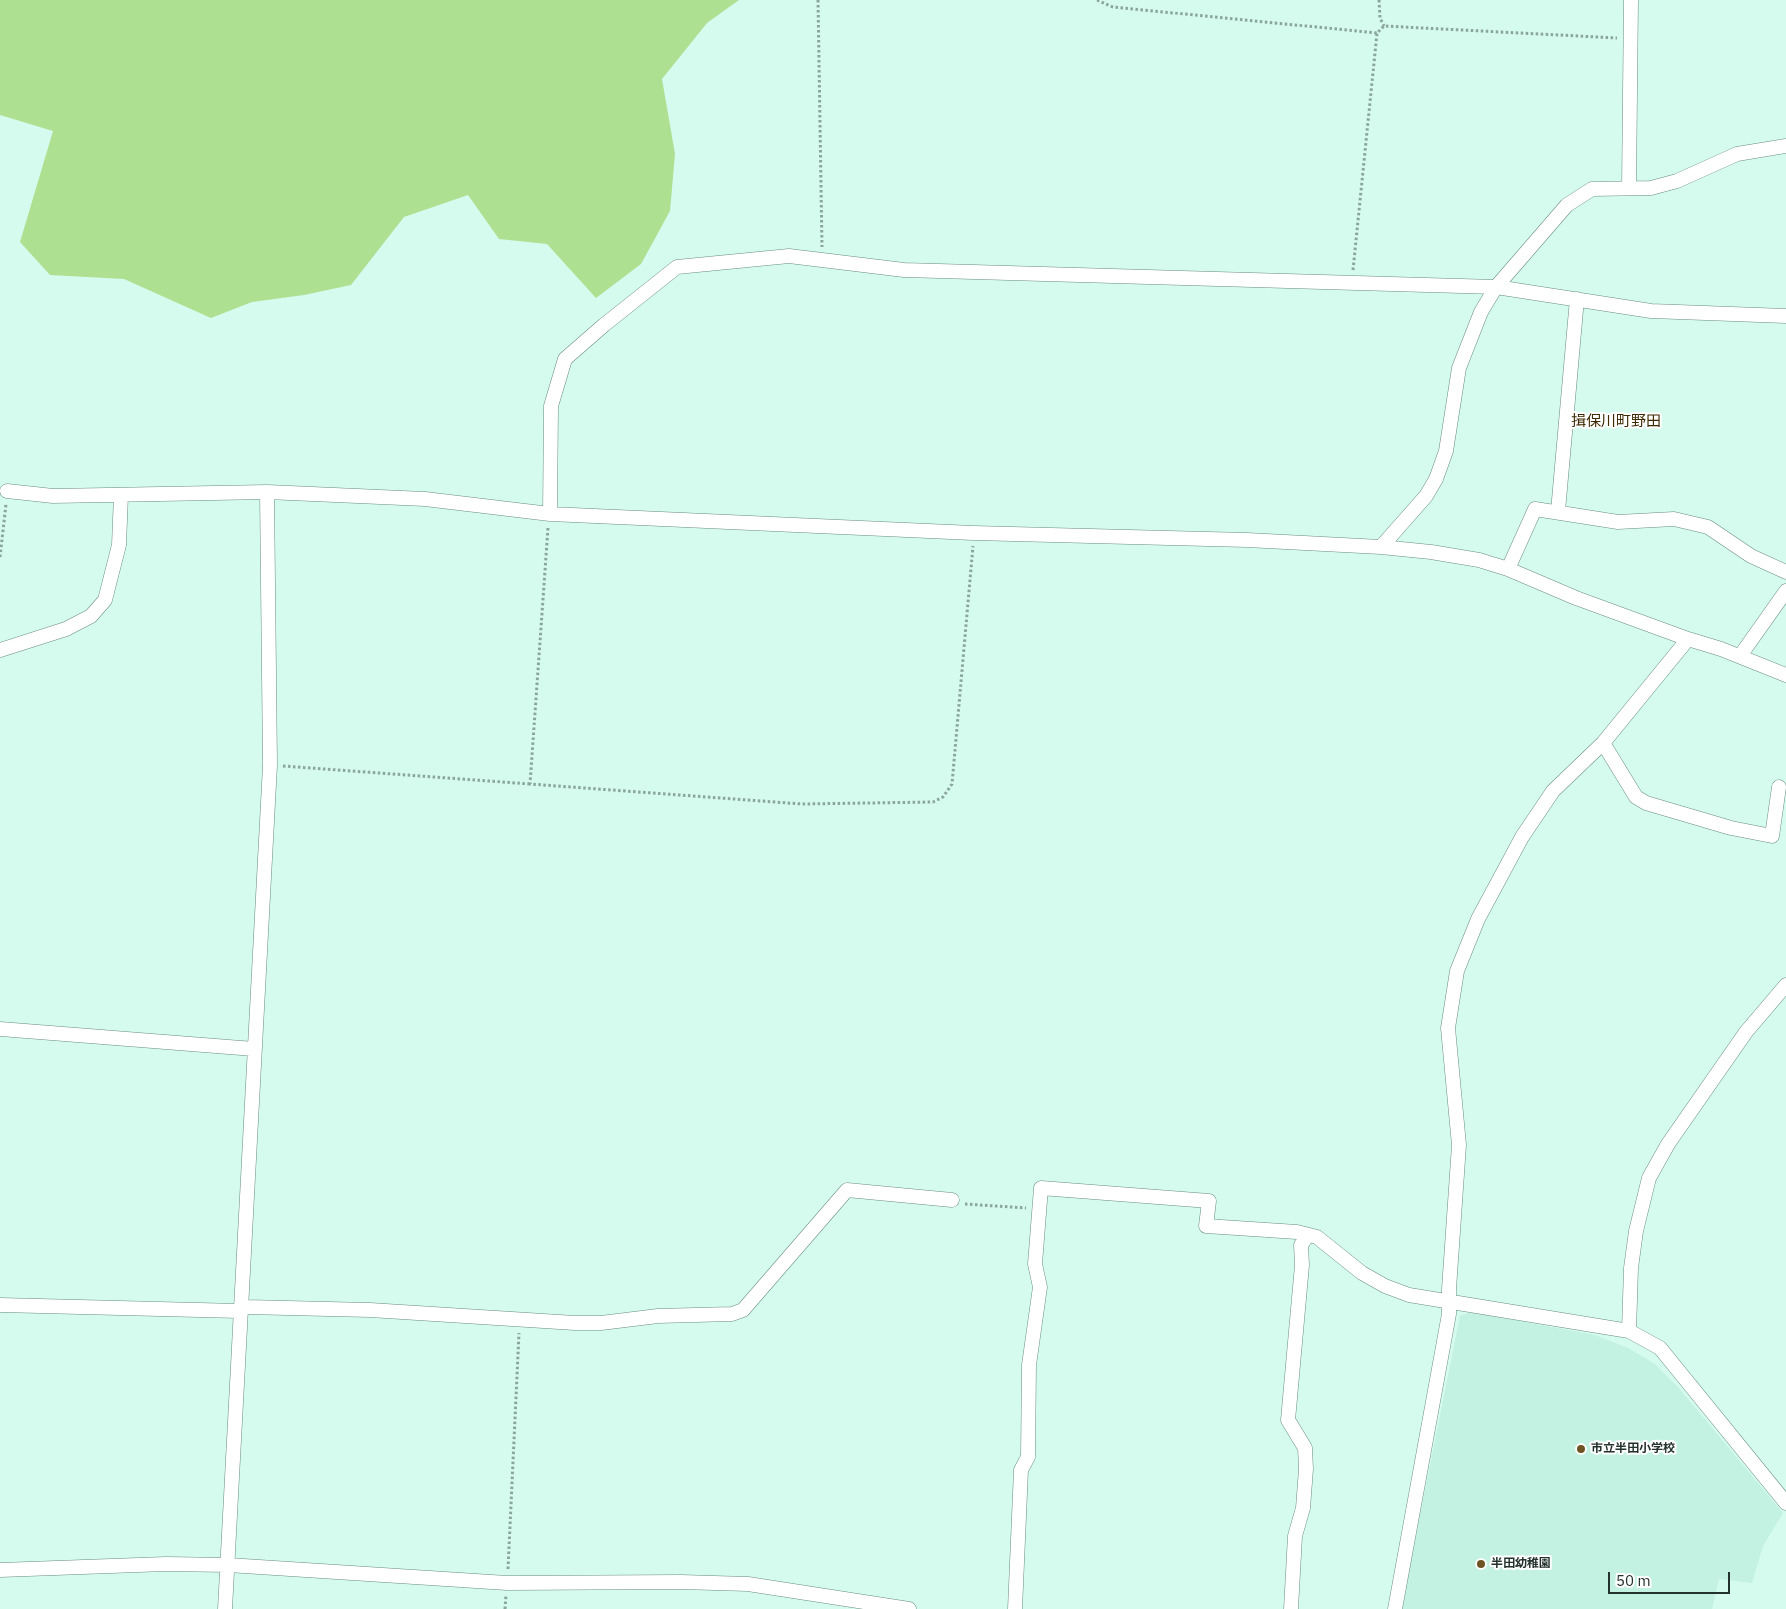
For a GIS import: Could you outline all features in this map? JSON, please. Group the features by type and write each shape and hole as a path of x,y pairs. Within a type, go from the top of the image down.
{"street":[{"path":"1629,188 1629,38 1631,0"},
{"path":"1381,547 1426,496 1436,479 1446,451 1459,368 1481,312 1496,287 1567,205 1576,197 1592,189 1651,188 1678,181 1737,154 1786,146"},
{"path":"550,514 551,406 565,359 676,266 789,256 904,270 1496,287 1651,311 1786,316"},
{"path":"1558,511 1577,299"},
{"path":"7,491 53,496 267,492 425,499 550,514 974,533 1247,540 1381,547 1431,552 1479,560 1508,569 1786,675"},
{"path":"225,1609 239,1311 270,765 267,492"},
{"path":"0,650 66,629 91,616 106,600 119,545 121,495"},
{"path":"1508,569 1535,509 1558,511 1618,522 1674,519 1708,527 1751,556 1786,572"},
{"path":"1740,656 1786,591"},
{"path":"1395,1609 1449,1314 1459,1145 1448,1028 1457,971 1469,936 1522,837 1553,791 1603,743 1688,639"},
{"path":"1603,743 1636,797 1646,804 1730,828 1772,836 1779,787"},
{"path":"1629,1331 1631,1268 1636,1232 1649,1178 1668,1144 1746,1032 1786,985"},
{"path":"0,1030 254,1049"},
{"path":"1015,1609 1021,1470 1028,1457 1029,1365 1040,1287 1035,1264 1041,1188 1208,1201 1206,1226 1317,1237 1362,1273 1385,1286 1409,1295 1629,1331 1660,1348 1786,1503"},
{"path":"0,1305 239,1311 246,1307 387,1311 520,1320 601,1323 658,1316 732,1314 743,1310 847,1190 952,1200"},
{"path":"1291,1609 1295,1536 1303,1508 1306,1469 1305,1448 1288,1420 1302,1265 1301,1245 1308,1235"},
{"path":"0,1570 166,1564 507,1583 681,1582 748,1584 909,1609"}],"path":[{"path":"818,0 821,261"},
{"path":"1097,0 1114,7 1377,32"},
{"path":"1379,0 1380,18 1384,26"},
{"path":"1352,283 1377,32 1384,26 1629,38"},
{"path":"0,557 7,491"},
{"path":"530,784 550,514"},
{"path":"270,765 802,804 933,802 943,797 952,784 955,768 974,533"},
{"path":"952,1200 956,1203 1040,1209"},
{"path":"505,1609 520,1320"}],"shaded area":[{"name":"市立半田小学校","path":"1471,1312 1595,1335 1628,1348 1655,1364 1678,1387 1783,1513 1763,1546 1752,1583 1719,1579 1712,1609 1401,1609 1460,1316"}],"green space":[{"path":"0,0 739,0 707,23 662,79 675,154 670,211 641,264 596,298 547,244 499,239 468,195 404,217 351,285 304,295 252,302 211,318 124,279 50,275 20,242 53,131 0,115"}],"place":[{"name":"市立半田小学校","path":"1581,1449"},
{"name":"半田幼稚園","path":"1481,1564"}],"district":[{"name":"揖保川町野田","path":"1616,422"}]}
